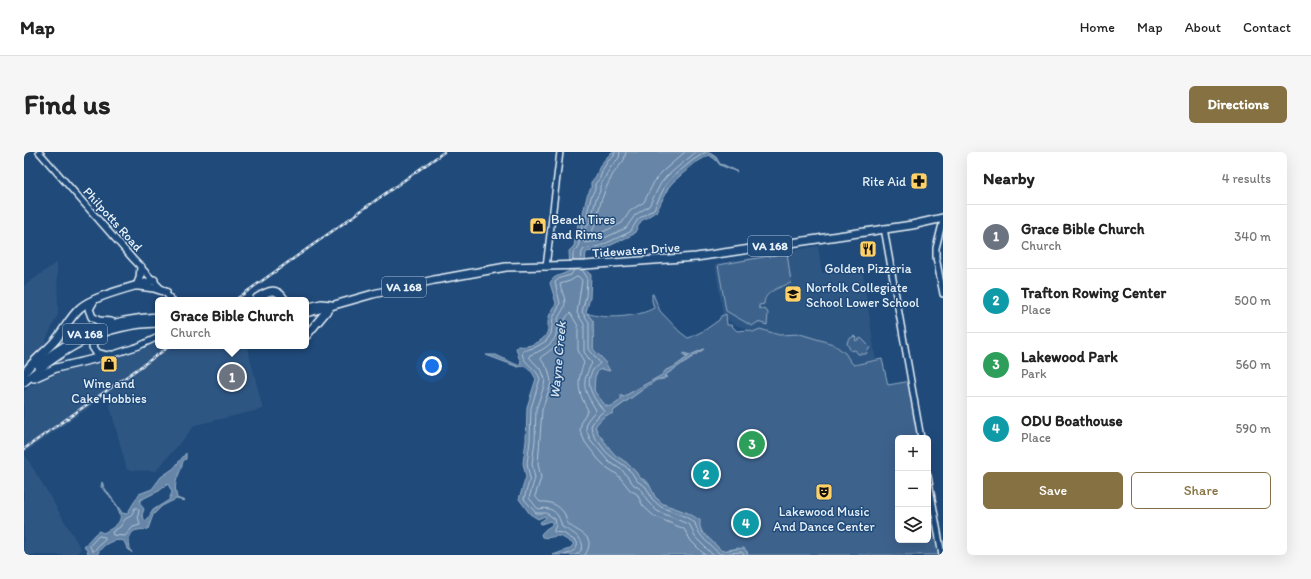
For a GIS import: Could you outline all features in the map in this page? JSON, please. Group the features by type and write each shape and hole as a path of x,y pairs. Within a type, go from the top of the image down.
{"highway":[{"name":"Tidewater Drive","path":"309,312 323,309 331,305 414,285 506,267 568,266 709,256 943,219"},
{"path":"137,286 140,278 141,267"},
{"path":"25,378 30,366 54,342 80,308 89,302 102,297 154,280"},
{"path":"137,286 154,288 166,292"},
{"path":"259,297 271,291 276,291 282,297"},
{"path":"102,297 94,301 90,306 89,312 92,317 103,322 119,322"},
{"name":"Tidewater Drive","path":"309,307 321,304 331,305"},
{"path":"309,332 331,305"},
{"name":"VA 168","path":"25,378 73,340 99,328 140,318 155,320"},
{"name":"VA 168","path":"25,378 72,346 104,331 155,320"},
{"path":"104,331 94,342 92,347 97,353 111,355"},
{"path":"25,378 56,368 111,355"}],"street":[{"name":"Philpotts Road","path":"39,152 141,267 170,297"},
{"path":"546,267 560,152"},
{"path":"943,219 936,248 936,257 943,294"},
{"path":"884,228 920,435"},
{"path":"111,355 139,346 155,338"},
{"path":"931,488 940,526 942,555"}],"shaded area":[{"name":"Norfolk Collegiate School Lower School","path":"818,246 822,273 862,268 876,361 854,365 841,353 756,332 733,324 723,316 715,264"},
{"path":"787,253 791,283 770,293 764,304 759,305 759,308 766,310 768,313 767,325 758,322 752,326 726,311 718,265"},
{"path":"57,262 58,314 42,349 24,365 24,286"},
{"path":"653,294 660,311 680,332 688,338 705,330 719,320 721,316 726,314 727,325 731,325 737,331 748,330 753,332 760,329 779,335 800,334 833,344 845,353 854,365 882,359 888,385 911,381 920,435 895,435 895,543 931,543 931,492 942,555 748,555 747,551 739,548 722,551 702,532 700,527 688,513 663,504 655,497 647,481 640,478 627,463 615,455 598,433 595,426 602,418 656,380 664,379 665,375 701,351 690,355 685,354 684,355 688,357 674,367 666,370 662,375 623,397 610,407 606,406 595,392 594,382 596,373 600,369 609,371 604,360 593,349 593,321 587,313 612,317 640,314 654,308 652,301"},
{"path":"854,336 856,341 861,338 870,347 866,354 858,354 855,350 851,351 847,344 848,340"},
{"path":"155,342 155,349 248,349 263,409 195,425 156,471 127,470 107,395 24,453 24,392 30,386 60,372 147,348"},
{"path":"24,453 81,549 75,555 24,555"}],"water":[{"name":"Wayne Creek","path":"612,152 708,152 716,157 720,164 737,172 720,165 709,155 695,163 673,182 668,188 657,211 641,221 634,234 601,250 586,252 586,270 591,275 590,298 586,312 593,321 593,349 604,360 610,371 602,369 599,370 595,376 594,391 606,406 614,405 621,399 621,395 623,397 662,375 666,370 674,367 687,358 688,356 684,355 684,353 690,355 704,349 664,376 668,377 656,380 614,410 612,414 604,417 595,427 615,455 627,463 640,478 649,484 655,497 663,504 688,513 700,520 702,532 722,551 744,548 748,555 553,555 569,549 574,544 559,536 546,538 542,537 541,534 552,525 552,522 550,521 541,524 540,522 546,518 545,516 538,519 530,514 519,499 526,477 523,463 526,441 527,407 536,379 532,372 524,366 518,367 486,355 496,355 517,365 520,364 521,361 516,348 519,346 535,344 539,342 547,333 548,321 556,303 550,283 554,278 570,270 569,251 574,246 578,224 582,217 587,196 591,188 591,182 606,158"},
{"path":"186,453 186,459 183,461 175,487 177,498 185,501 176,499 162,506 153,515 148,529 134,531 129,539 132,553 127,548 124,541 116,540 105,545 97,555 87,555 88,552 84,546 95,534 99,531 103,533 115,526 120,519 117,507 101,487 102,482 122,513 127,514 139,494 152,489 161,477 174,468","holes":["168,484 172,492 169,500 153,510 145,521 142,515 144,509 140,504 140,500 159,491"]}],"railway":[{"path":"239,297 444,152"},
{"path":"24,449 166,349"}],"place":[{"name":"Rite Aid","path":"919,181"},
{"name":"Beach Tires and Rims","path":"538,226"},
{"name":"Golden Pizzeria","path":"868,249"},
{"name":"Norfolk Collegiate School Lower School","path":"793,294"},
{"name":"Wine and Cake Hobbies","path":"109,364"},
{"name":"Grace Bible Church","path":"232,377"},
{"name":"Lakewood Park","path":"752,444"},
{"name":"Trafton Rowing Center","path":"706,474"},
{"name":"Lakewood Music And Dance Center","path":"824,492"},
{"name":"ODU Boathouse","path":"746,523"}]}
